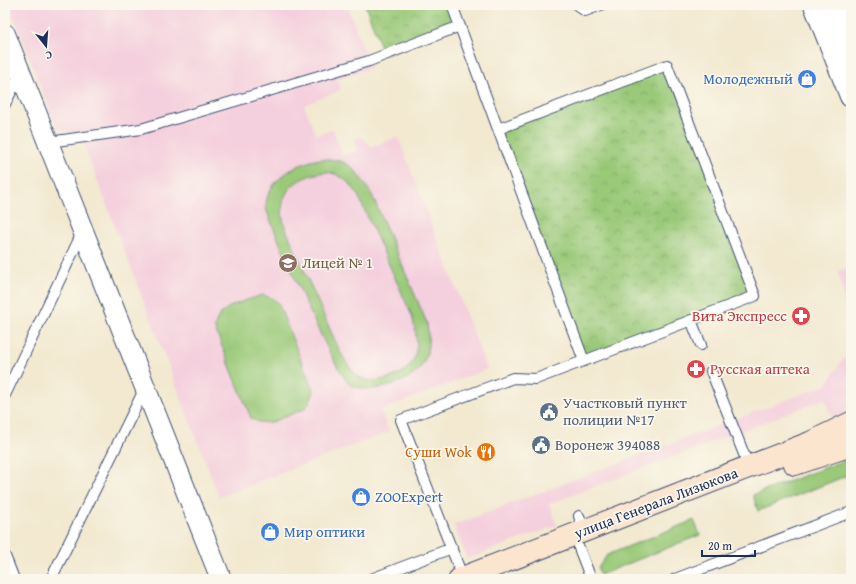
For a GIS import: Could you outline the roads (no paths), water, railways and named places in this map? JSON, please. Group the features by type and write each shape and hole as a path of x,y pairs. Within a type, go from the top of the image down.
{"main road":[{"name":"улица Генерала Лизюкова","path":"462,578 810,443 851,423"},
{"name":"улица Генерала Лизюкова","path":"499,579 581,532 851,445"}],"street":[{"path":"815,5 851,96"},
{"path":"834,5 851,47"},
{"path":"6,42 21,72 221,579"}],"lane":[{"path":"452,5 584,361"},
{"path":"578,5 585,11 601,5"},
{"path":"49,142 141,129 369,61 460,26"},
{"path":"462,578 452,548 401,420 513,378 536,379 755,296 667,65 498,129"},
{"path":"5,104 21,72"},
{"path":"5,395 83,231"},
{"path":"691,320 701,345"},
{"path":"711,371 749,467"},
{"path":"51,579 145,388"},
{"path":"675,579 851,512"},
{"path":"581,532 591,579"},
{"path":"371,579 452,548"},
{"path":"5,556 11,577"}],"place":[{"name":"Молодежный","path":"807,79"},
{"name":"Лицей № 1","path":"288,263"},
{"name":"Вита Экспресс","path":"801,316"},
{"name":"Русская аптека","path":"696,369"},
{"name":"Участковый пункт полиции №17","path":"549,412"},
{"name":"Воронеж 394088","path":"541,445"},
{"name":"Суши Wok","path":"486,452"},
{"name":"ZOOExpert","path":"361,497"},
{"name":"Мир оптики","path":"270,532"}]}
